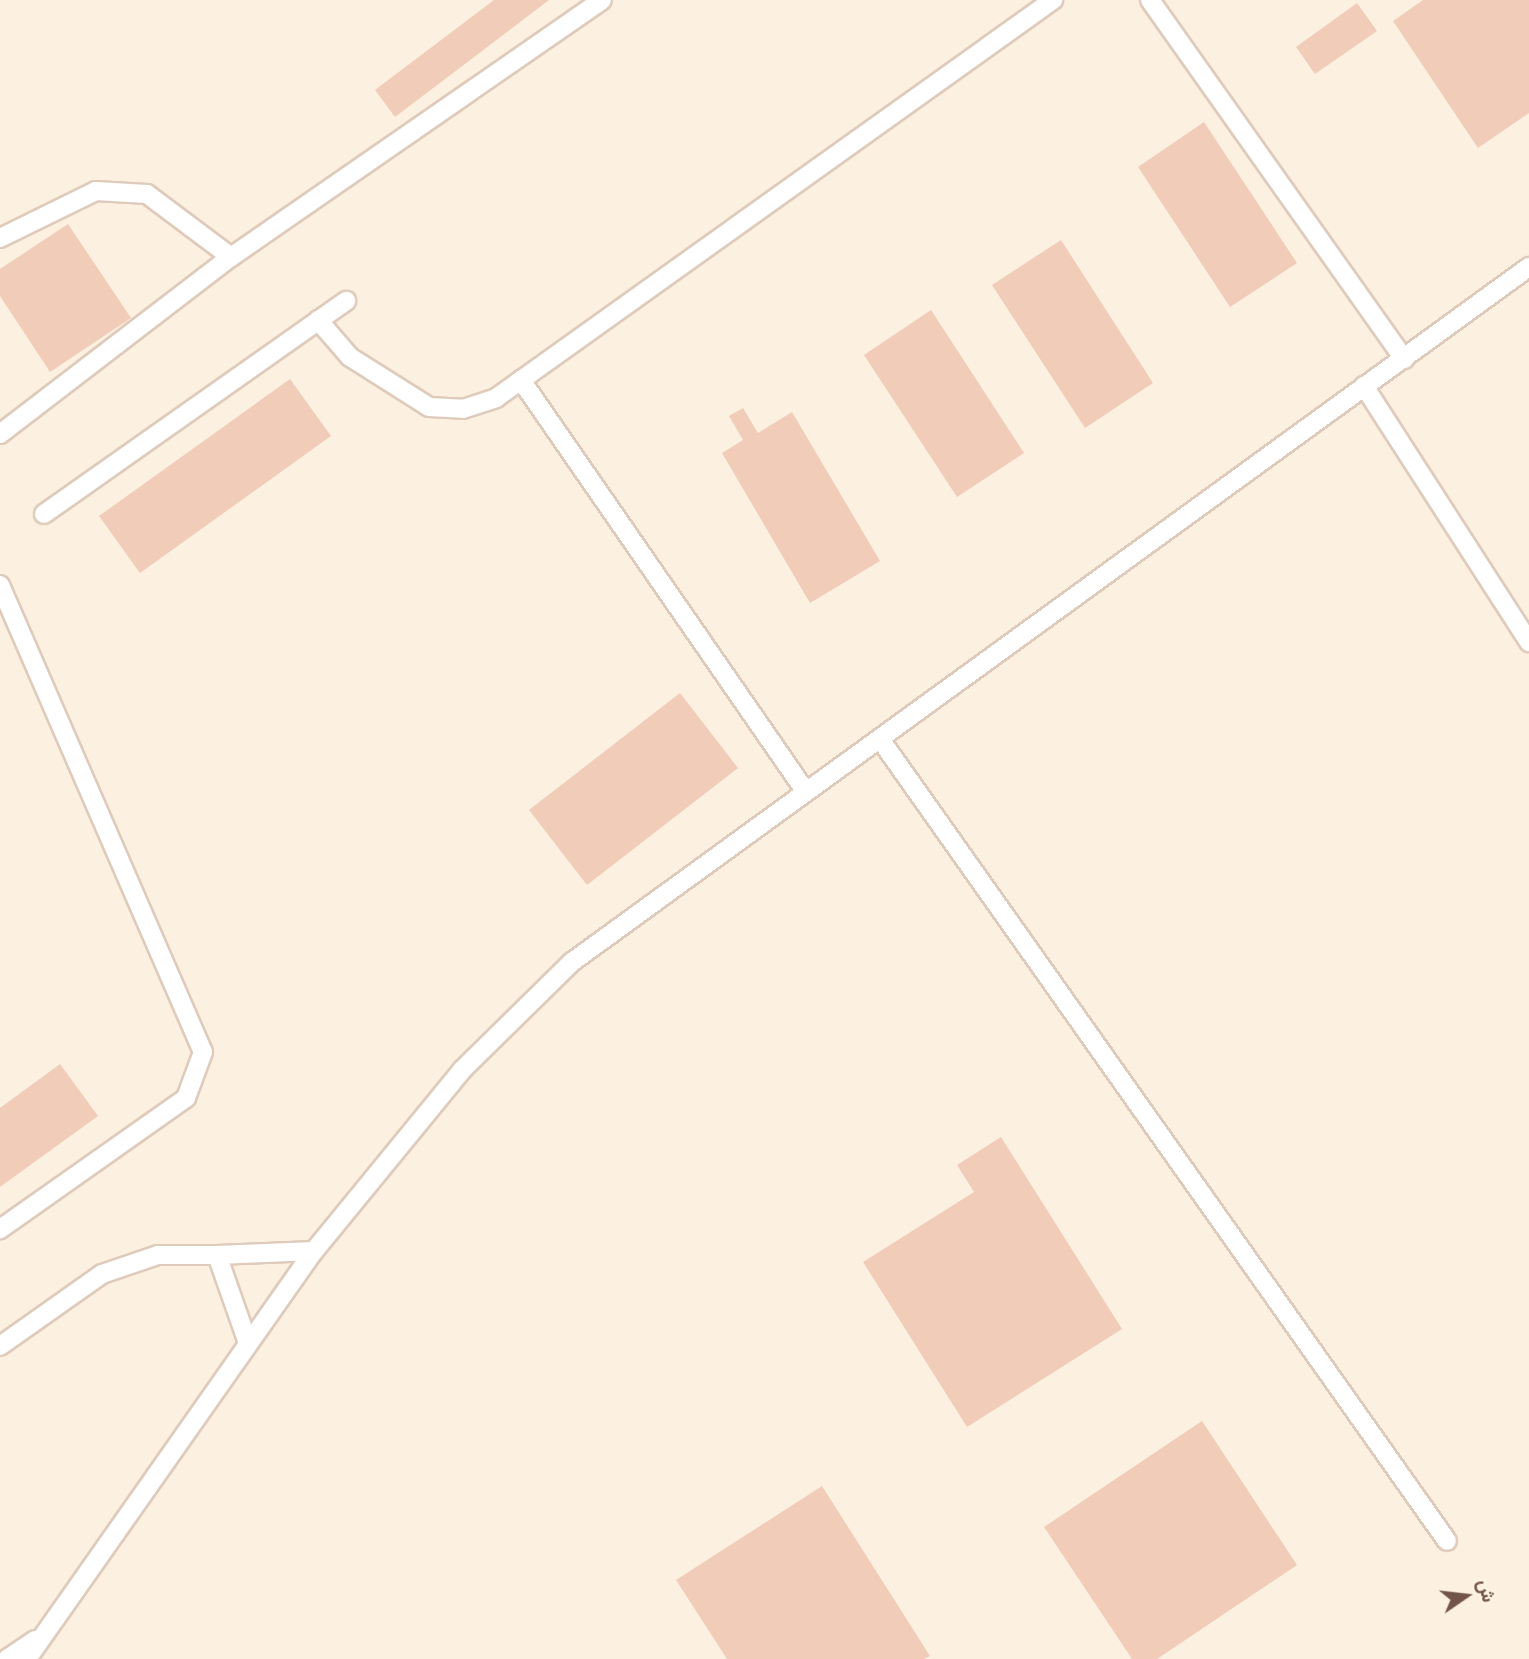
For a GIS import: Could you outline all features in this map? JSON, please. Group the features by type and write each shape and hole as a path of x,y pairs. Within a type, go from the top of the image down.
{"lane":[{"path":"0,434 231,257 601,0"},
{"path":"318,320 351,357 429,407 480,405 521,380 1054,0"},
{"path":"1150,0 1404,359"},
{"path":"0,238 96,191 147,194 231,257"},
{"path":"27,1659 35,1640 314,1251 462,1070 572,962 1529,267"},
{"path":"44,514 346,301"},
{"path":"521,380 806,792"},
{"path":"1364,386 1529,642"},
{"path":"0,585 203,1052 186,1098 0,1228"},
{"path":"880,739 1447,1541"},
{"path":"0,1346 102,1273 158,1255 314,1251"},
{"path":"217,1255 248,1343"},
{"path":"7,1659 35,1640"}],"building":[{"path":"494,0 549,0 395,117 375,90"},
{"path":"1423,0 1529,0 1529,113 1478,148 1393,21"},
{"path":"1357,3 1377,31 1315,74 1296,47"},
{"path":"1204,122 1297,263 1230,307 1138,167"},
{"path":"68,224 131,318 50,372 0,296 0,269"},
{"path":"1061,240 1153,383 1085,428 992,285"},
{"path":"931,310 1024,453 957,497 864,355"},
{"path":"290,379 331,436 140,573 99,516"},
{"path":"743,408 758,433 792,412 880,561 810,603 722,453 743,440 729,416"},
{"path":"680,693 738,768 587,885 529,810"},
{"path":"60,1064 98,1116 0,1187 0,1108"},
{"path":"1001,1137 1122,1329 967,1427 863,1262 974,1192 957,1165"},
{"path":"1202,1421 1297,1565 1157,1659 1132,1659 1044,1527"},
{"path":"822,1486 930,1656 924,1659 727,1659 676,1580"}]}
